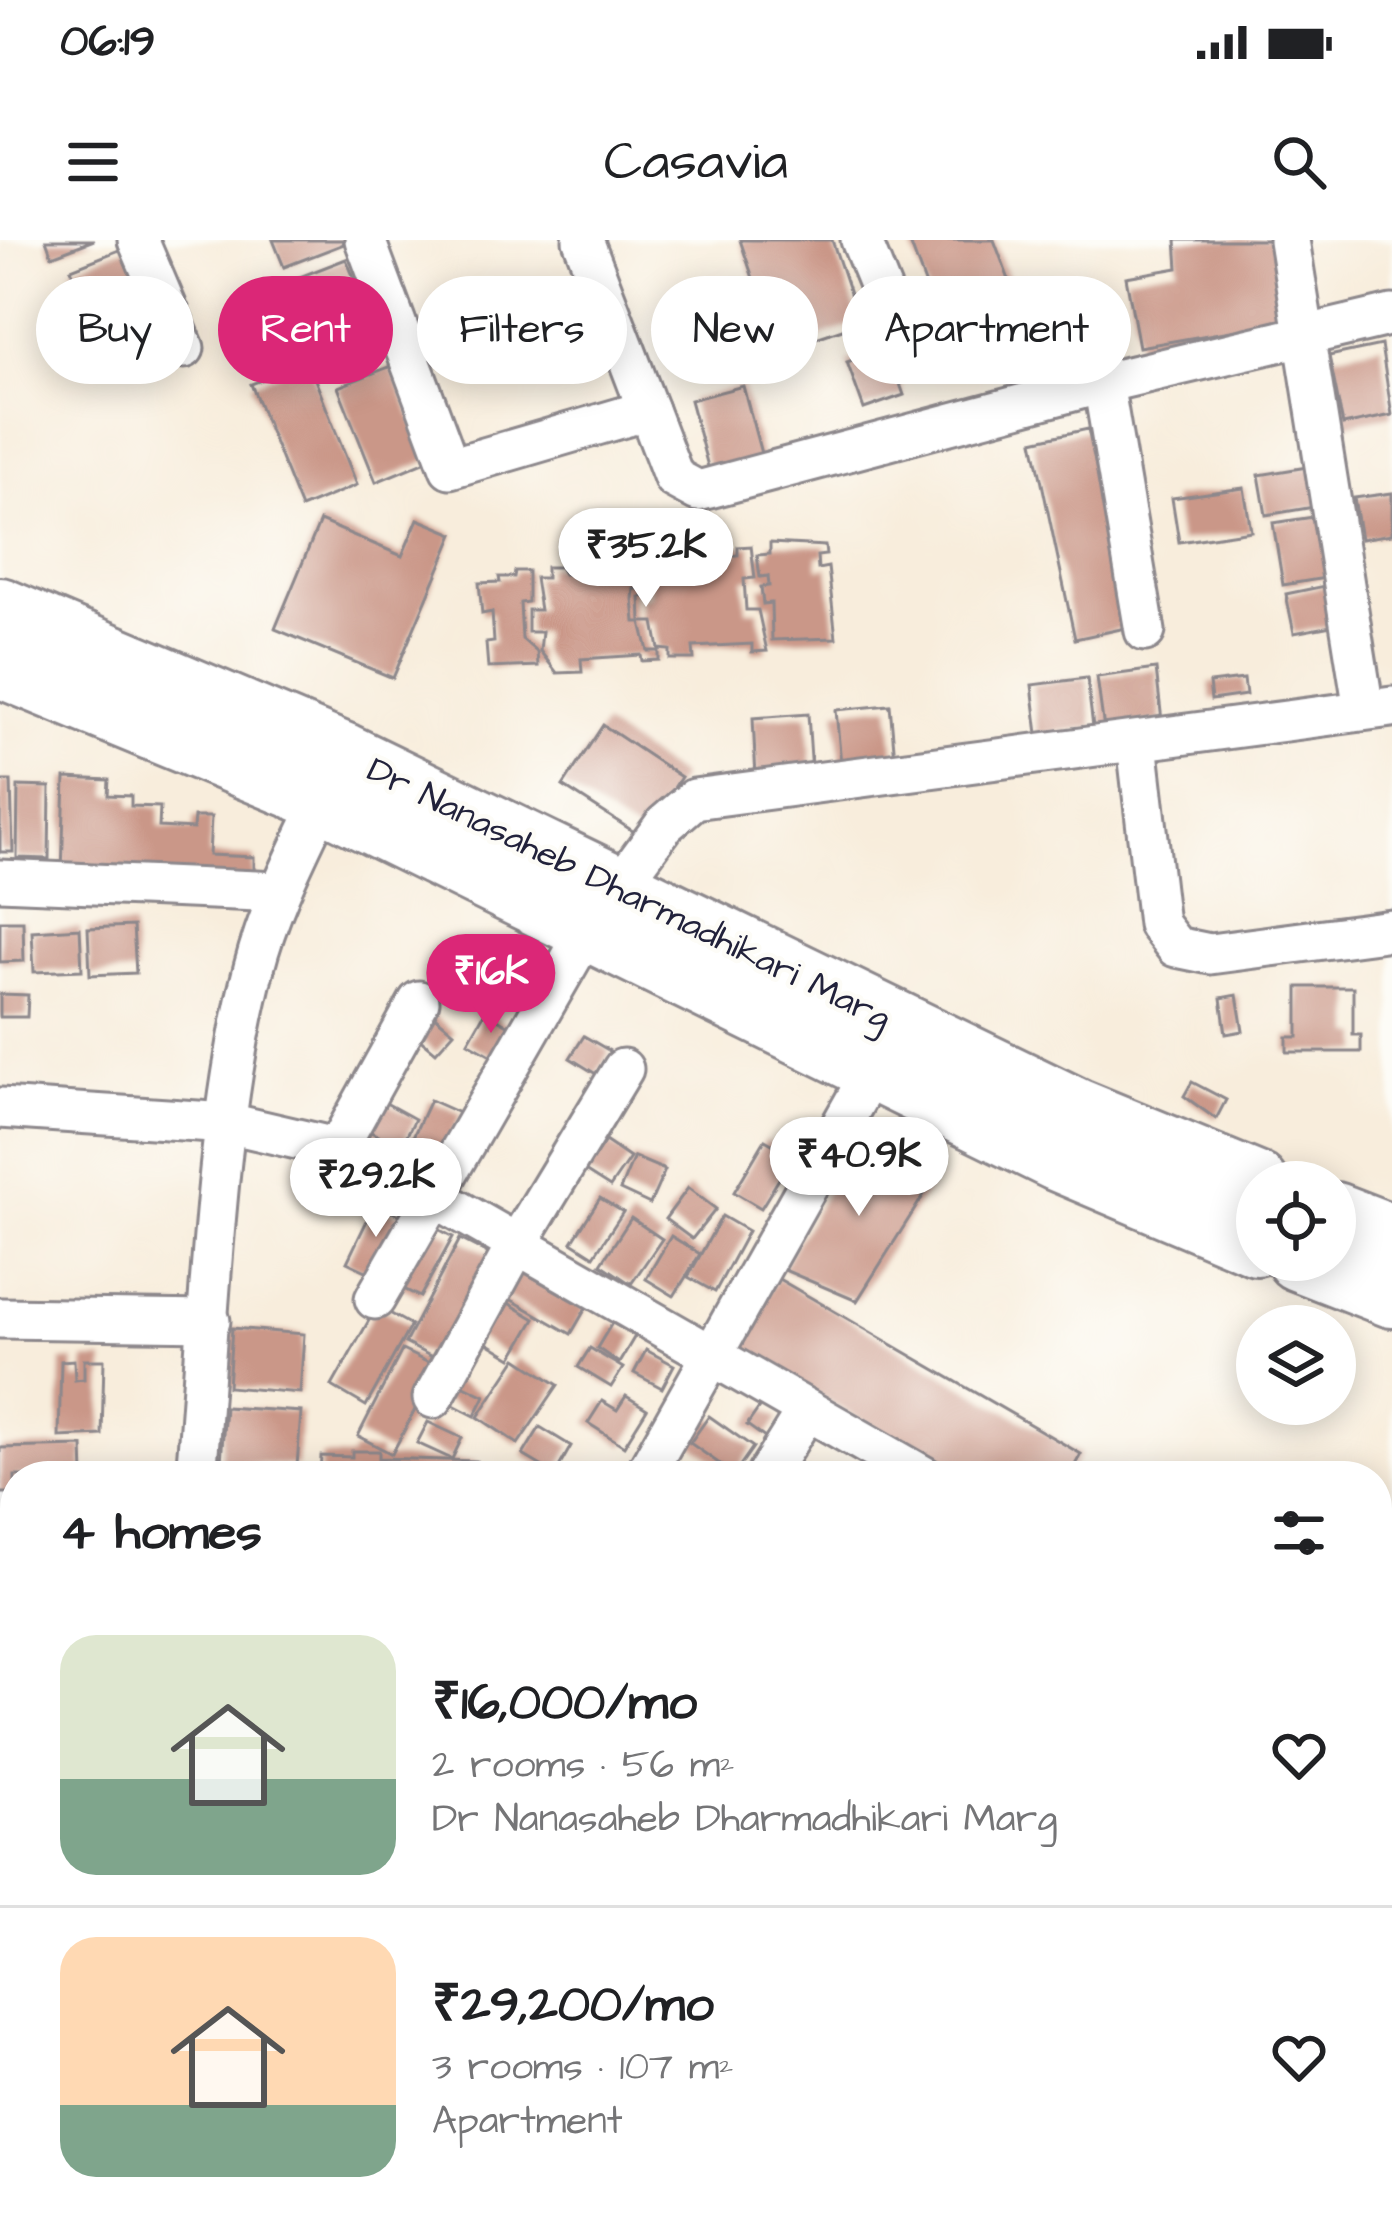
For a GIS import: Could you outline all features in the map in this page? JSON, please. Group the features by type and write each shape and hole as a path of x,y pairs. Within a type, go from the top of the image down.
{"main road":[{"name":"Dr Nanasaheb Dharmadhikari Marg","path":"0,608 345,754 872,1071 1056,1160 1236,1236"},
{"name":"Dr Nanasaheb Dharmadhikari Marg","path":"0,668 323,800 603,906 1236,1174"},
{"path":"1356,1221 1392,1235"},
{"path":"1351,1281 1392,1297"}],"street":[{"path":"138,240 153,276"},
{"path":"364,240 450,468 648,410"},
{"path":"583,240 674,478 698,491 1099,384"},
{"path":"861,240 876,276"},
{"path":"374,1299 603,906 678,809 719,792 1137,743 1378,709 1289,240"},
{"path":"1131,376 1392,315"},
{"path":"1103,384 1145,631"},
{"path":"1137,743 1158,924 1176,947 1210,954 1392,929"},
{"path":"197,1461 228,1123 254,970 280,892 323,800"},
{"path":"0,880 280,892"},
{"path":"336,1151 418,1001"},
{"path":"433,1398 516,1246 623,1069"},
{"path":"653,1461 872,1071"},
{"path":"0,1108 228,1123 336,1151 433,1196 713,1355 807,1410 867,1461"},
{"path":"0,1318 210,1322"},
{"path":"775,1461 807,1410"}],"building":[{"path":"46,240 94,240 52,256"},
{"path":"273,240 342,240 344,244 284,267"},
{"path":"740,240 832,240 844,276 842,329 818,337 818,276 752,276"},
{"path":"909,240 994,240 1008,276 922,276"},
{"path":"1176,240 1273,240 1288,321 1139,347 1131,276 1178,268"},
{"path":"132,245 145,276 74,276 71,269"},
{"path":"346,259 353,276 302,276"},
{"path":"1381,345 1392,415 1343,425 1329,356"},
{"path":"393,371 429,460 376,482 338,387 393,384"},
{"path":"251,384 317,384 357,485 301,508"},
{"path":"855,384 900,384 904,395 864,409"},
{"path":"743,386 763,461 710,474 690,400"},
{"path":"1088,429 1130,627 1075,639 1033,441"},
{"path":"1319,465 1326,505 1266,515 1259,475"},
{"path":"1244,488 1251,531 1179,542 1172,498"},
{"path":"1392,493 1392,534 1361,539 1354,498"},
{"path":"1327,515 1337,576 1283,585 1273,523"},
{"path":"418,519 454,534 393,678 275,629 320,521 402,556"},
{"path":"770,543 825,546 826,555 817,556 818,569 828,567 836,638 772,640 771,603 763,604 761,587 769,586 768,576 760,577 757,555 770,554"},
{"path":"751,546 755,578 744,579 746,610 758,610 767,651 752,652 752,644 693,647 694,659 670,659 670,650 659,649 654,622 641,622 640,597 650,596 648,567 658,566 658,555 677,555 677,560 688,560 688,554 694,559 723,557 722,548 728,556 738,555 738,547"},
{"path":"628,560 642,560 642,589 634,589 633,599 635,622 641,622 648,651 659,651 659,660 642,661 641,655 581,659 582,672 557,673 540,651 542,632 528,632 528,610 540,610 535,578 546,578 546,567 560,567 564,574 574,574 575,568 591,573 610,564 617,564 617,570 627,569"},
{"path":"515,571 528,571 528,602 520,603 522,639 537,652 538,666 488,668 486,643 494,642 492,612 482,614 479,583 500,582 499,577 514,577"},
{"path":"1339,583 1347,623 1294,633 1286,594"},
{"path":"1156,669 1162,721 1104,729 1097,677"},
{"path":"1087,678 1093,727 1038,734 1032,685"},
{"path":"1244,679 1246,695 1211,700 1209,683"},
{"path":"890,705 895,759 841,764 836,710"},
{"path":"808,714 812,774 756,778 753,718"},
{"path":"603,725 681,777 642,837 563,786"},
{"path":"65,778 109,780 108,795 131,796 131,806 160,807 159,827 193,829 194,817 211,817 209,855 254,857 254,881 62,873"},
{"path":"0,781 11,781 13,852 0,852"},
{"path":"18,786 50,787 49,859 17,858"},
{"path":"0,921 23,921 24,961 0,962"},
{"path":"133,926 136,973 90,975 88,928"},
{"path":"80,928 82,970 34,972 32,931"},
{"path":"1298,987 1353,987 1353,1035 1361,1035 1361,1052 1287,1052 1287,1037 1298,1037"},
{"path":"0,994 28,995 27,1017 0,1017"},
{"path":"1237,995 1243,1031 1226,1034 1221,998"},
{"path":"485,1012 515,1029 498,1059 468,1042"},
{"path":"431,1013 454,1032 436,1052 414,1034"},
{"path":"584,1036 610,1051 596,1074 570,1058"},
{"path":"1192,1082 1226,1100 1216,1119 1184,1096"},
{"path":"430,1100 461,1114 436,1169 405,1154"},
{"path":"384,1102 415,1119 401,1147 369,1131"},
{"path":"861,1132 935,1177 857,1301 782,1269"},
{"path":"765,1140 793,1156 761,1208 734,1192"},
{"path":"605,1141 630,1158 610,1187 585,1171"},
{"path":"634,1157 665,1170 650,1204 620,1190"},
{"path":"688,1188 716,1209 692,1239 665,1219"},
{"path":"600,1198 623,1212 594,1256 572,1242"},
{"path":"375,1204 405,1218 377,1276 347,1262"},
{"path":"722,1216 748,1231 715,1292 688,1277"},
{"path":"631,1218 662,1239 631,1284 601,1264"},
{"path":"429,1224 453,1237 420,1297 396,1285"},
{"path":"671,1236 700,1254 674,1296 646,1279"},
{"path":"460,1239 497,1258 442,1362 405,1343"},
{"path":"518,1269 586,1308 571,1334 503,1295"},
{"path":"777,1278 1081,1454 1077,1461 933,1461 736,1348"},
{"path":"500,1298 535,1319 512,1358 477,1337"},
{"path":"377,1306 411,1325 366,1406 332,1386"},
{"path":"612,1323 635,1336 619,1363 597,1348"},
{"path":"232,1328 304,1334 300,1393 228,1387"},
{"path":"590,1348 623,1368 611,1387 578,1367"},
{"path":"402,1350 437,1367 392,1454 358,1436"},
{"path":"646,1350 674,1365 662,1388 634,1373"},
{"path":"517,1358 558,1385 518,1444 478,1417"},
{"path":"74,1360 75,1380 84,1379 84,1360 104,1360 102,1435 59,1437 61,1361"},
{"path":"450,1379 485,1396 475,1416 440,1398"},
{"path":"626,1396 647,1409 624,1446 588,1423 602,1401 617,1410"},
{"path":"761,1405 779,1418 765,1438 747,1425"},
{"path":"225,1407 301,1412 297,1461 221,1461"},
{"path":"709,1416 753,1447 743,1461 716,1461 690,1443"},
{"path":"428,1422 462,1438 452,1459 417,1443"},
{"path":"540,1427 571,1446 562,1461 533,1461 523,1455"},
{"path":"83,1446 84,1461 0,1461 0,1448"},
{"path":"352,1451 379,1451 379,1458 476,1461 321,1461 321,1456 352,1457"}]}
